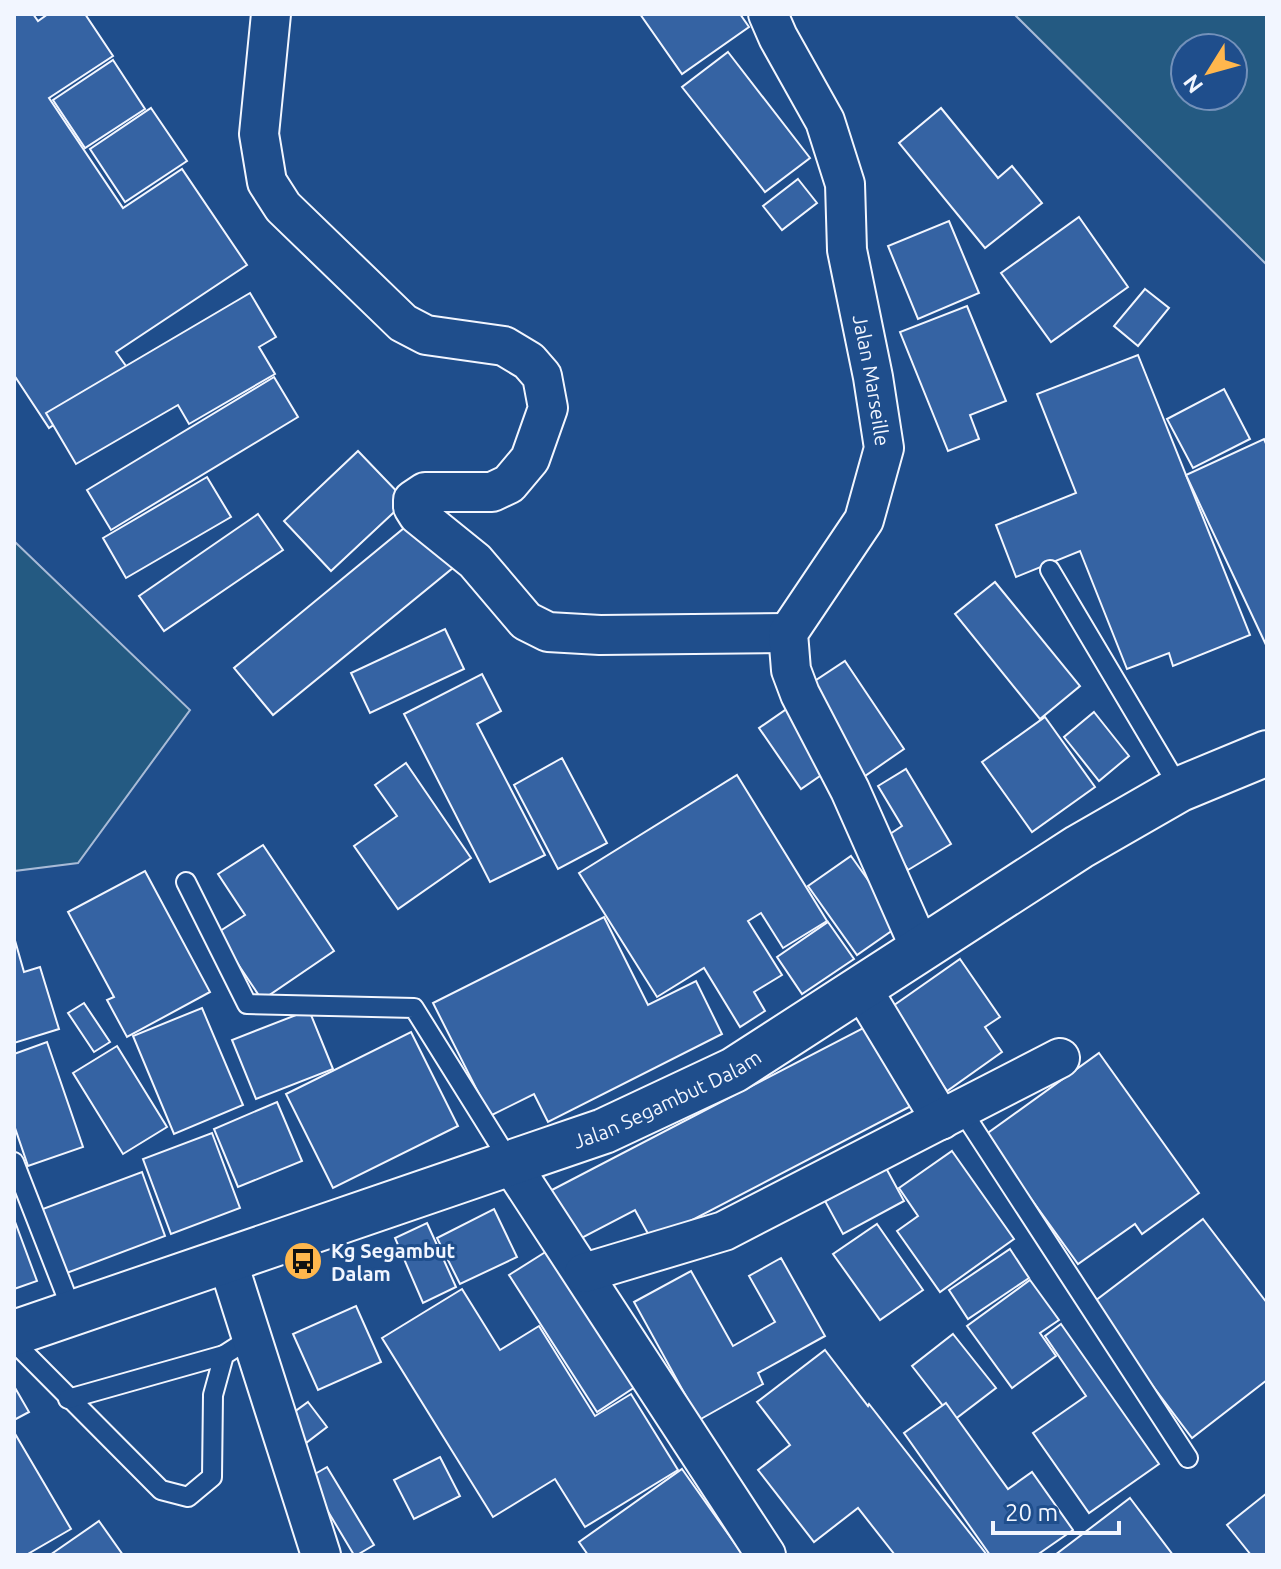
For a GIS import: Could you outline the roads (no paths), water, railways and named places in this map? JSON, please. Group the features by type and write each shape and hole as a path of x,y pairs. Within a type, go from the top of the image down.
{"street":[{"path":"271,14 259,134 267,182 283,207 403,323 426,335 504,346 529,361 542,376 548,408 530,459 509,484 492,492 425,492 413,500 418,515 475,561 526,621 548,632 600,635 788,633 791,670 800,694 850,790 921,950"},
{"name":"Jalan Marseille","path":"768,14 825,121 845,184 847,250 884,448 864,520 788,633"},
{"name":"Jalan Segambut Dalam","path":"14,1333 604,1131 734,1070 1079,847 1180,789 1267,753"},
{"path":"862,989 951,1114"},
{"path":"584,1273 724,1231 1060,1058"},
{"path":"511,1164 766,1555"},
{"path":"227,1260 238,1346 321,1555"}],"lane":[{"path":"1050,570 1180,789"},
{"path":"186,882 247,1004 414,1008 511,1164"},
{"path":"951,1114 1188,1458"},
{"path":"14,1162 73,1313"},
{"path":"14,1342 161,1490 188,1497 212,1477 213,1395 238,1346"},
{"path":"68,1399 238,1346"}],"place":[{"name":"Kg Segambut Dalam","path":"303,1261"}]}
